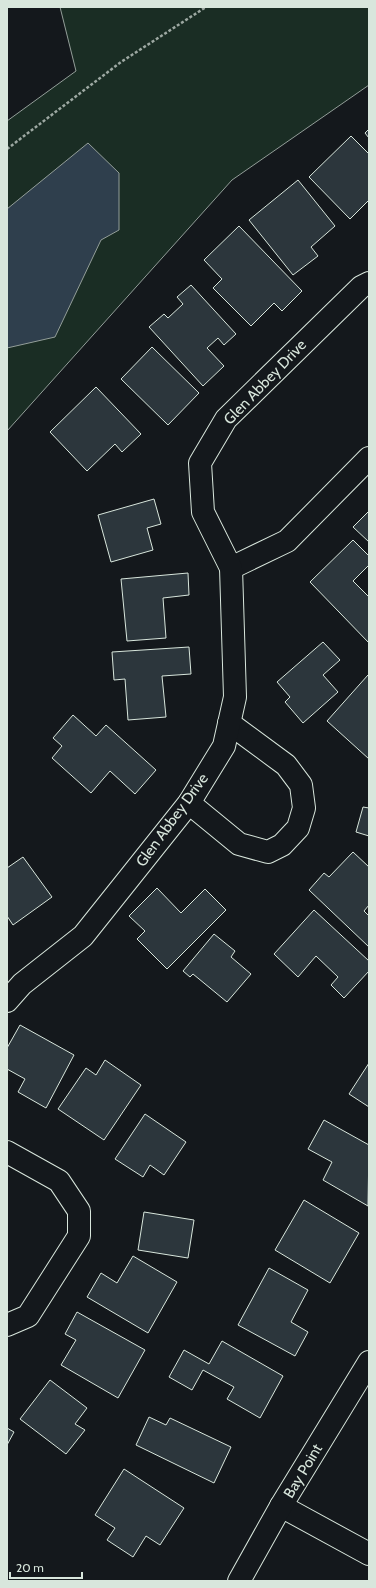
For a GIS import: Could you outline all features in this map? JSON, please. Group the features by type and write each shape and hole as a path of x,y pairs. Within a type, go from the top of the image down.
{"street":[{"name":"Glen Abbey Drive","path":"7,1001 22,984 83,936 189,803 224,746 235,697 231,568 203,512 200,463 226,419 361,287 369,283"},
{"path":"231,568 287,541 369,458"},
{"path":"189,803 239,844 268,852 282,845 298,828 304,808 301,785 286,765 230,723"},
{"path":"7,1152 59,1181 79,1211 79,1236 28,1316 7,1325"},
{"name":"Bay Point","path":"240,1581 281,1506 369,1362"},
{"path":"281,1506 369,1554"}],"path":[{"path":"7,149 121,62 206,7"}],"green space":[{"path":"60,7 369,7 369,85 232,180 7,431 7,121 76,71"}],"water":[{"path":"88,143 119,173 119,230 101,240 55,337 7,348 7,209"}],"building":[{"path":"369,129 369,138 365,133"},
{"path":"351,136 369,154 369,200 350,219 309,177"},
{"path":"298,180 335,226 311,247 318,256 293,275 249,220"},
{"path":"239,226 302,291 282,311 274,303 251,326 213,288 222,279 204,260"},
{"path":"191,285 236,334 224,345 218,338 207,348 224,366 203,386 149,327 164,314 168,318 183,304 177,297"},
{"path":"152,347 199,393 168,425 121,379"},
{"path":"96,387 141,434 122,452 115,444 87,471 50,432"},
{"path":"154,499 161,524 147,528 153,550 111,562 98,515"},
{"path":"369,511 369,542 353,527"},
{"path":"353,540 369,556 369,565 353,581 369,597 369,643 310,582"},
{"path":"188,573 189,595 163,598 166,638 127,641 121,579"},
{"path":"323,642 340,660 323,675 338,692 303,723 285,702 290,697 277,682"},
{"path":"189,647 191,674 162,676 166,717 128,720 125,679 114,680 112,652"},
{"path":"369,675 369,759 327,721"},
{"path":"73,715 96,736 106,725 156,770 135,794 110,771 91,793 52,758 62,746 53,738"},
{"path":"363,807 369,808 369,836 356,832"},
{"path":"353,852 369,867 369,905 364,911 369,916 369,947 309,890 324,873 329,877"},
{"path":"23,857 52,897 13,925 7,916 7,868"},
{"path":"157,888 181,913 205,889 226,910 167,969 137,939 145,931 129,916"},
{"path":"314,910 369,961 369,971 344,998 331,985 338,977 316,956 298,977 274,954"},
{"path":"214,934 235,951 231,957 251,974 227,1002 193,974 190,977 183,971"},
{"path":"20,1025 74,1055 46,1108 18,1092 25,1079 7,1069 7,1048"},
{"path":"105,1060 141,1085 104,1140 58,1109 86,1068 96,1075"},
{"path":"369,1063 369,1107 349,1094"},
{"path":"145,1114 186,1142 164,1175 150,1165 143,1177 115,1159"},
{"path":"324,1120 369,1145 368,1206 323,1180 332,1162 308,1149"},
{"path":"304,1200 359,1233 330,1283 275,1250"},
{"path":"144,1212 194,1220 188,1258 138,1250"},
{"path":"133,1256 177,1282 148,1333 87,1297 101,1273 117,1283"},
{"path":"269,1268 308,1290 291,1322 308,1332 295,1356 238,1325"},
{"path":"77,1312 145,1350 118,1398 61,1365 76,1340 65,1334"},
{"path":"222,1341 283,1376 260,1418 227,1399 234,1387 203,1370 192,1390 169,1377 184,1350 209,1364"},
{"path":"50,1380 87,1408 75,1424 85,1430 66,1454 20,1419"},
{"path":"149,1417 166,1425 170,1418 231,1447 214,1483 136,1445"},
{"path":"7,1428 14,1432 7,1445"},
{"path":"124,1469 184,1508 160,1545 146,1536 133,1557 107,1540 115,1528 95,1515"}]}
